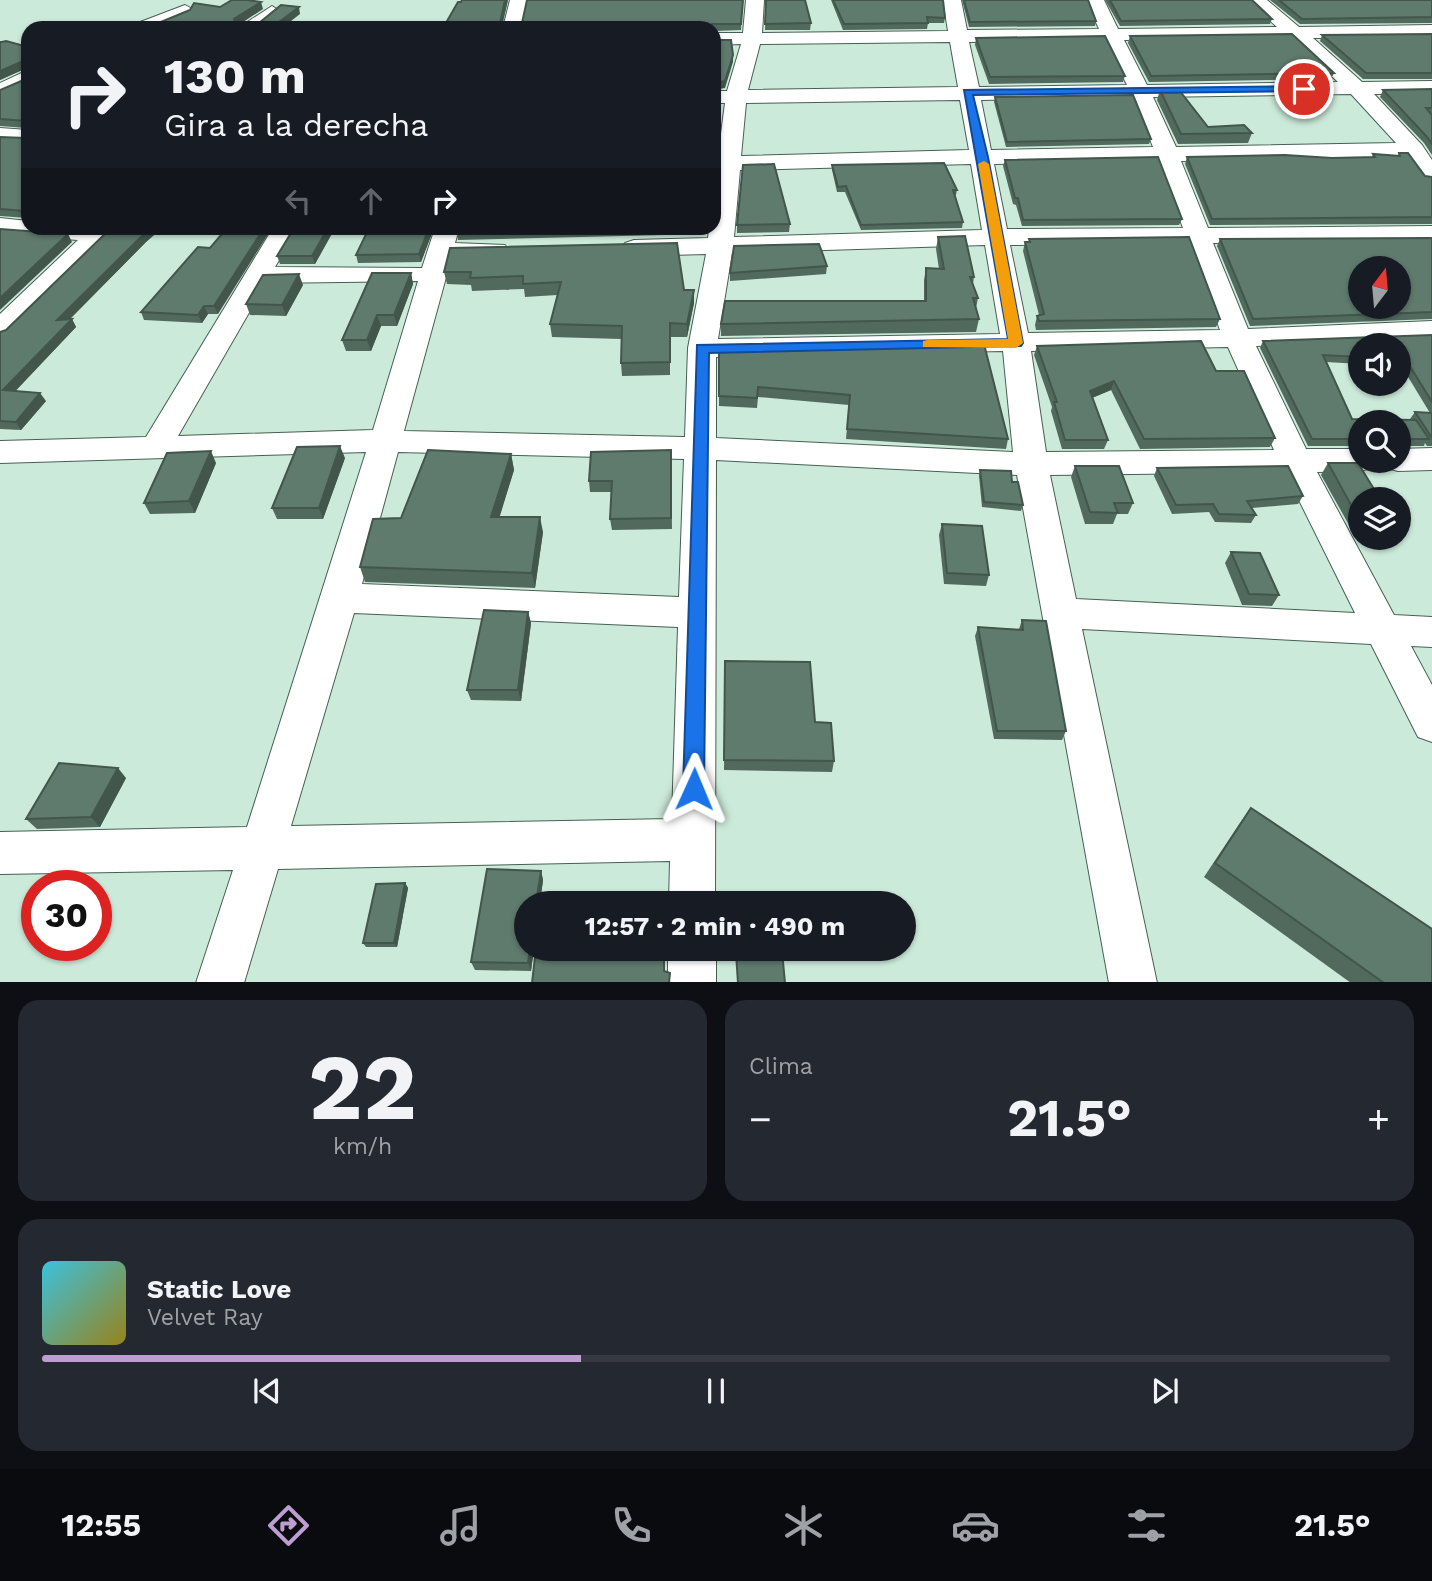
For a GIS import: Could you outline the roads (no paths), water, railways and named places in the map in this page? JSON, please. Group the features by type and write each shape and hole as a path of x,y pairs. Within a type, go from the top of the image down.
{"street":[{"path":"514,21 519,0"},
{"path":"721,205 725,97 752,39 755,0"},
{"path":"952,0 967,92 982,157 1016,343 1031,464 1132,982"},
{"path":"1095,0 1110,35 1141,92 1168,154 1196,237 1238,338 1297,461 1432,724"},
{"path":"1256,0 1359,88 1414,150 1432,176"},
{"path":"159,21 186,10"},
{"path":"258,21 272,12"},
{"path":"721,39 1432,31"},
{"path":"0,70 21,74"},
{"path":"0,91 21,80"},
{"path":"725,97 1432,87"},
{"path":"0,135 21,136"},
{"path":"722,164 1414,150"},
{"path":"0,226 21,227"},
{"path":"613,248 997,237 1432,234"},
{"path":"0,330 98,235"},
{"path":"155,448 281,235"},
{"path":"692,891 698,448 702,348 720,235"},
{"path":"257,275 439,251 519,250"},
{"path":"220,982 340,598 439,251"},
{"path":"702,348 1238,338 1432,330"},
{"path":"0,452 385,441 698,448 1031,464 1348,460"},
{"path":"1411,460 1432,459"},
{"path":"340,598 697,614"},
{"path":"1061,613 1432,632"},
{"path":"0,853 693,840"},
{"path":"692,961 692,982"}]}
